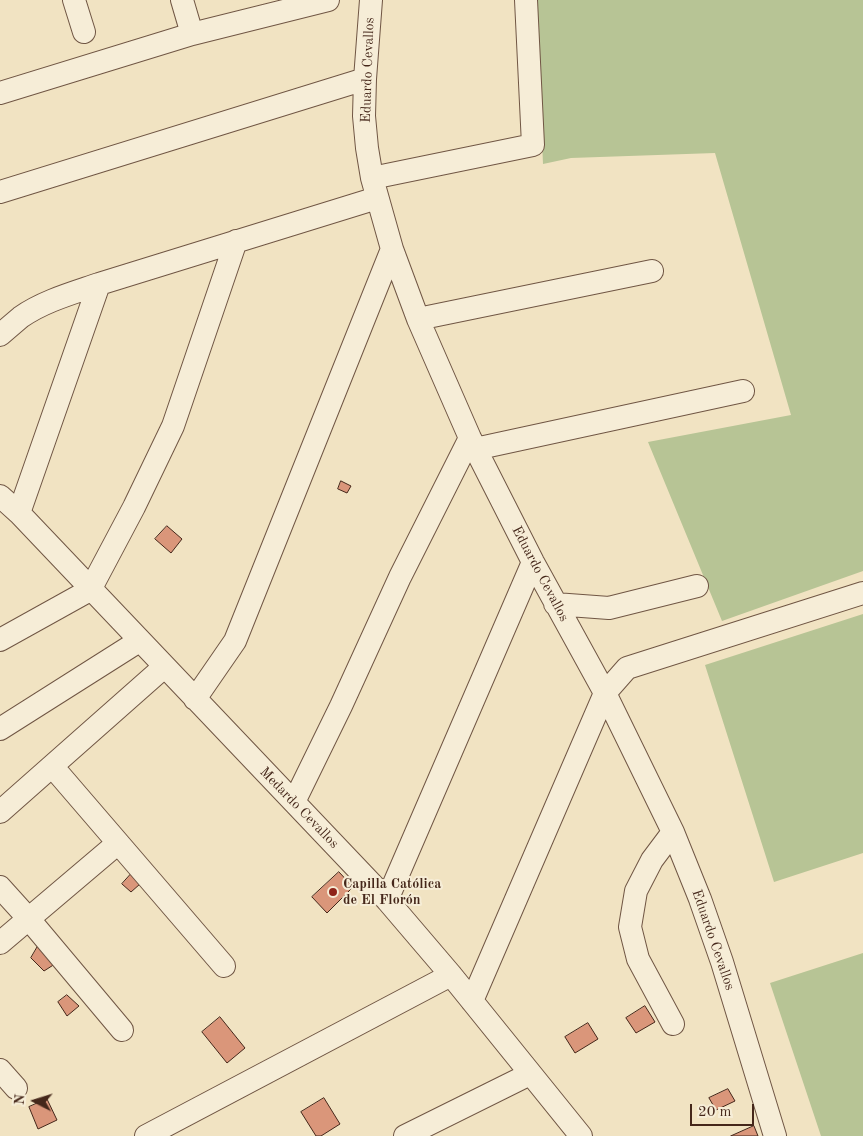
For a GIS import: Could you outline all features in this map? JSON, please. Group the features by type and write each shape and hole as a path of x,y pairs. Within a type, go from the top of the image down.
{"street":[{"path":"74,0 84,32"},
{"path":"182,0 192,34"},
{"path":"1,89 192,34 274,6 328,0"},
{"name":"Eduardo Cevallos","path":"371,0 364,116 374,188 392,249 418,319 473,443 555,604 605,693 673,832 700,899 722,962 775,1136"},
{"path":"0,335 21,317 41,306 100,284 236,241 374,188 533,145 526,0"},
{"path":"0,192 365,79"},
{"path":"0,640 90,590 173,426 236,241"},
{"path":"195,699 235,641 392,249"},
{"path":"418,319 652,271"},
{"path":"5,502 100,284"},
{"path":"294,802 342,706 400,577 473,443 743,391"},
{"name":"Medardo Cevallos","path":"5,502 388,900 581,1136"},
{"path":"388,900 533,562"},
{"path":"555,604 609,608 697,586"},
{"path":"472,1001 605,693 627,668 863,593"},
{"path":"0,730 139,641"},
{"path":"0,812 164,667"},
{"path":"52,766 224,966"},
{"path":"673,832 652,860 636,891 630,927 638,959 673,1024"},
{"path":"0,943 118,843"},
{"path":"0,887 122,1030"},
{"path":"146,1136 451,976"},
{"path":"0,1070 16,1088"},
{"path":"404,1136 530,1074"}],"green space":[{"path":"536,0 863,0 863,571 722,621 648,442 791,415 715,153 571,158 543,164"},
{"path":"863,614 863,853 774,882 705,665"},
{"path":"863,953 863,1136 821,1136 770,983"}],"building":[{"path":"341,481 351,486 347,493 338,489"},
{"path":"167,526 182,539 171,553 155,539"},
{"name":"Capilla Católica de El Florón","path":"339,872 353,887 327,913 312,897"},
{"path":"131,874 140,884 131,892 122,884"},
{"path":"38,946 58,962 44,971 31,958"},
{"path":"67,995 79,1006 67,1016 58,1002"},
{"path":"645,1006 655,1022 636,1033 626,1018"},
{"path":"220,1017 245,1048 227,1063 202,1032"},
{"path":"588,1023 598,1039 575,1053 565,1037"},
{"path":"728,1089 735,1101 716,1110 709,1098"},
{"path":"324,1098 340,1124 321,1136 316,1136 301,1112"},
{"path":"47,1099 57,1120 38,1129 29,1107"},
{"path":"754,1126 758,1136 731,1136"}],"place":[{"name":"Capilla Católica de El Florón","path":"333,892"}]}
